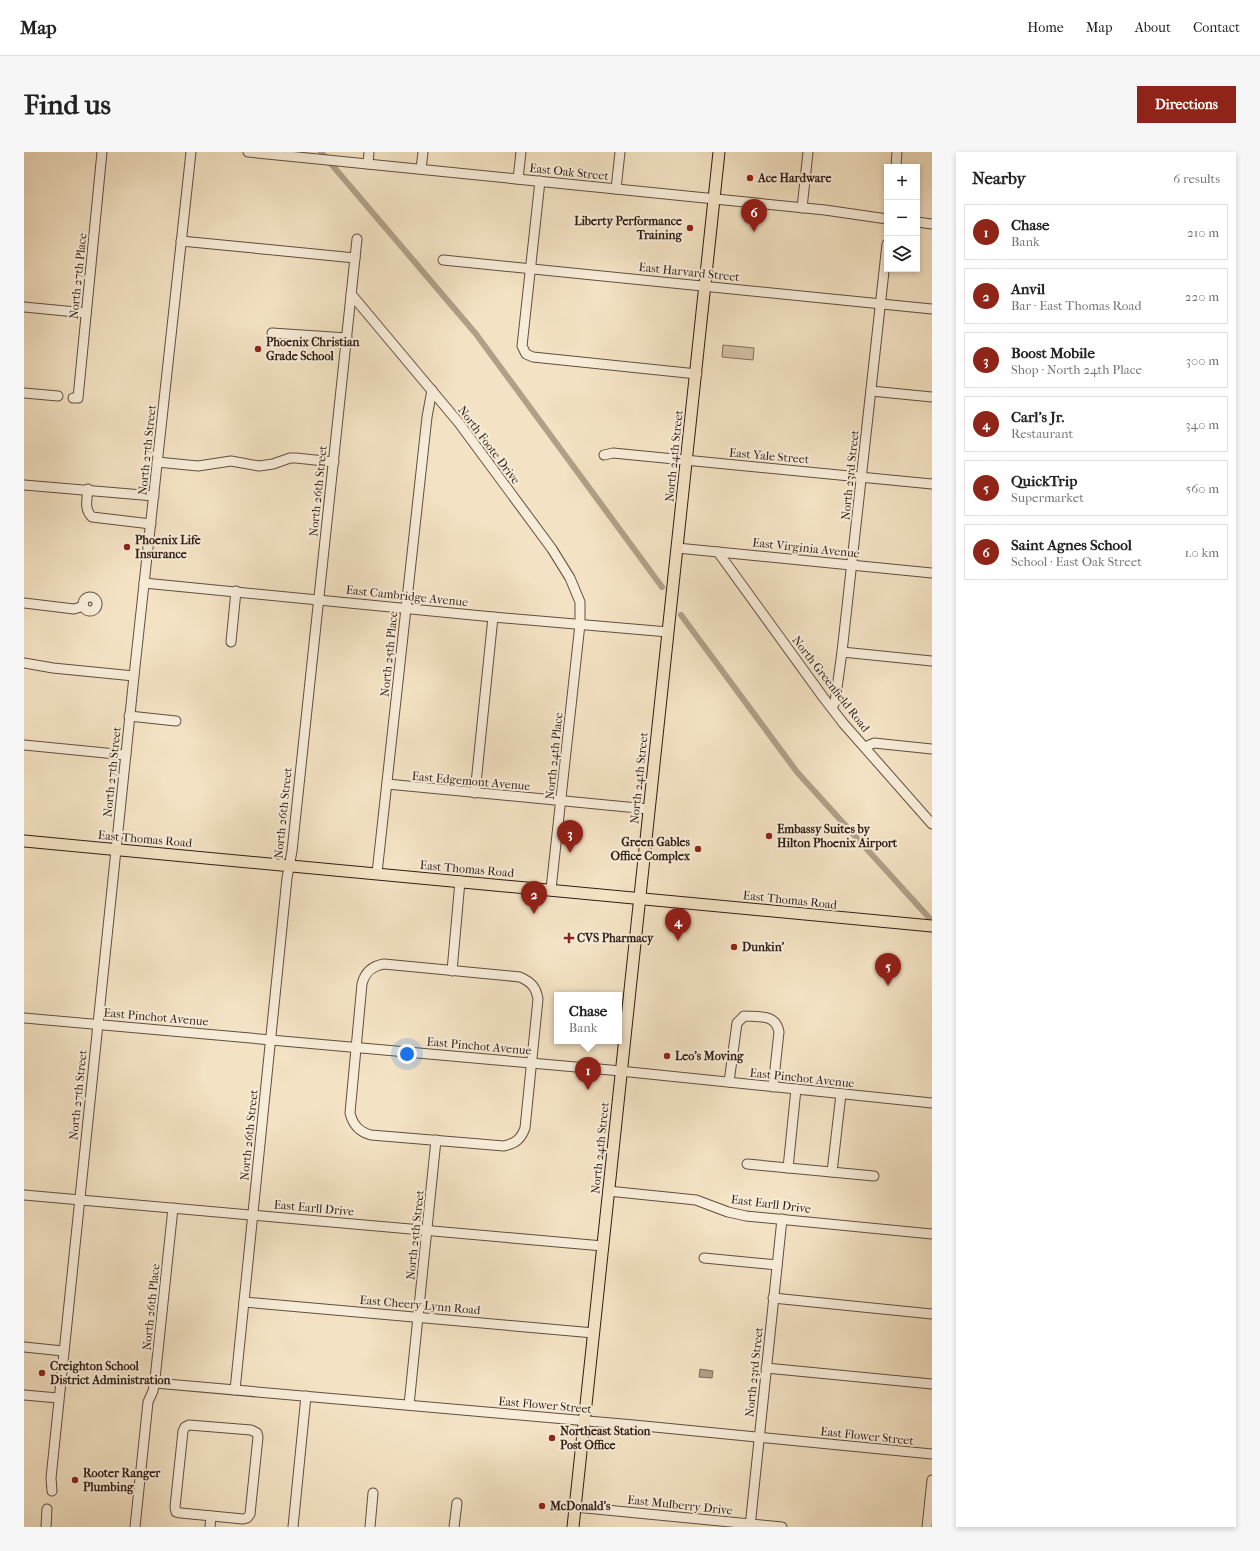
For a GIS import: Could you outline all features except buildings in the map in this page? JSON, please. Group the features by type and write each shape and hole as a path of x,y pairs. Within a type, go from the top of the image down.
{"main road":[{"name":"North 24th Street","path":"573,1527 648,809 720,152"},
{"name":"East Thomas Road","path":"24,841 930,926"}],"street":[{"name":"North 27th Place","path":"73,398 78,398 102,152"},
{"name":"North 27th Street","path":"52,1491 51,1478 58,1398 190,152"},
{"name":"East Oak Street","path":"248,152 802,208 884,219"},
{"path":"368,164 369,152"},
{"path":"421,169 423,152"},
{"path":"518,179 521,152"},
{"path":"616,189 620,152"},
{"path":"802,208 808,152"},
{"path":"896,164 897,152"},
{"path":"540,182 522,346 526,354 534,357 696,374"},
{"path":"920,222 932,224"},
{"name":"North 26th Street","path":"235,1390 286,884 319,599 357,239"},
{"path":"181,241 355,258"},
{"name":"East Harvard Street","path":"443,260 932,309"},
{"name":"North 23rd Street","path":"832,708 835,702 842,652 884,272"},
{"name":"North Foote Drive","path":"351,294 459,423 542,536 570,578 580,602 580,624"},
{"path":"24,307 86,313"},
{"path":"272,332 347,338"},
{"name":"North 25th Place","path":"377,873 427,417 432,390"},
{"path":"871,391 932,397"},
{"path":"24,394 58,396"},
{"path":"231,451 231,461"},
{"name":"East Yale Street","path":"604,455 613,453 932,484"},
{"path":"158,462 198,466 231,461 259,466 266,470 290,458 334,462"},
{"path":"24,485 88,489 154,496"},
{"path":"88,489 86,505 88,513 92,517 151,524"},
{"name":"East Virginia Avenue","path":"677,548 932,573"},
{"name":"North Greenfield Road","path":"718,552 832,708 932,824"},
{"name":"East Cambridge Avenue","path":"144,583 493,617 668,632"},
{"path":"231,642 236,591"},
{"path":"24,603 74,609 84,606"},
{"path":"475,793 493,617"},
{"name":"North 24th Place","path":"551,890 580,624"},
{"path":"842,652 932,661"},
{"path":"24,663 48,668 134,676"},
{"path":"130,716 176,721"},
{"path":"865,747 874,743 932,749"},
{"path":"24,745 126,755"},
{"name":"East Edgemont Avenue","path":"387,784 648,809"},
{"path":"452,971 460,881"},
{"path":"384,964 452,971 520,977 533,985 537,992 538,999 525,1128 520,1139 515,1143 504,1146 372,1135 366,1133 355,1125 350,1113 364,976 378,965 384,964"},
{"path":"730,1082 737,1023 744,1016 768,1018 775,1021 778,1025 779,1032 773,1087"},
{"name":"East Pinchot Avenue","path":"24,1018 621,1071 932,1103"},
{"path":"788,1168 796,1089"},
{"path":"832,1172 841,1094"},
{"name":"North 25th Street","path":"409,1405 436,1140"},
{"path":"747,1164 874,1176"},
{"name":"East Earll Drive","path":"608,1191 687,1199 705,1203 734,1214 932,1234"},
{"name":"East Earll Drive","path":"24,1195 603,1246"},
{"name":"North 26th Place","path":"135,1527 148,1402 155,1383 173,1208"},
{"name":"North 23rd Street","path":"750,1525 782,1219"},
{"path":"704,1258 777,1266"},
{"path":"773,1298 932,1314"},
{"name":"East Cheery Lynn Road","path":"244,1302 594,1333"},
{"path":"24,1347 63,1351"},
{"path":"766,1368 932,1384"},
{"name":"East Flower Street","path":"155,1383 585,1420 932,1454"},
{"path":"24,1395 58,1398"},
{"path":"293,1527 306,1396"},
{"path":"189,1425 251,1430 256,1433 258,1437 250,1514 247,1518 243,1519 211,1516 176,1512 175,1507 183,1431 185,1427 189,1425"},
{"path":"927,1527 932,1480"},
{"path":"370,1527 373,1493"},
{"path":"454,1527 457,1503"},
{"name":"East Mulberry Drive","path":"575,1507 782,1527"},
{"path":"46,1527 47,1509"},
{"path":"210,1527 211,1516"}],"shaded area":[{"path":"723,345 754,348 753,360 722,357"},
{"path":"700,1369 713,1371 712,1378 699,1377"}],"waterway":[{"path":"321,152 476,334 662,587"},
{"path":"681,615 797,772 932,921"}],"place":[{"name":"Ace Hardware","path":"750,178"},
{"name":"Liberty Performance Training","path":"690,228"},
{"name":"Saint Agnes School","path":"754,232"},
{"name":"Phoenix Christian Grade School","path":"258,349"},
{"name":"Phoenix Life Insurance","path":"127,547"},
{"name":"Embassy Suites by Hilton Phoenix Airport","path":"769,836"},
{"name":"Green Gables Office Complex","path":"698,849"},
{"name":"Boost Mobile","path":"570,853"},
{"name":"Anvil","path":"534,914"},
{"name":"CVS Pharmacy","path":"569,938"},
{"name":"Carl's Jr.","path":"678,941"},
{"name":"Dunkin'","path":"734,947"},
{"name":"QuickTrip","path":"888,986"},
{"name":"Leo's Moving","path":"667,1056"},
{"name":"Chase","path":"588,1090"},
{"name":"Creighton School District Administration","path":"42,1373"},
{"name":"Northeast Station Post Office","path":"552,1438"},
{"name":"Rooter Ranger Plumbing","path":"75,1480"},
{"name":"McDonald's","path":"542,1506"}]}
